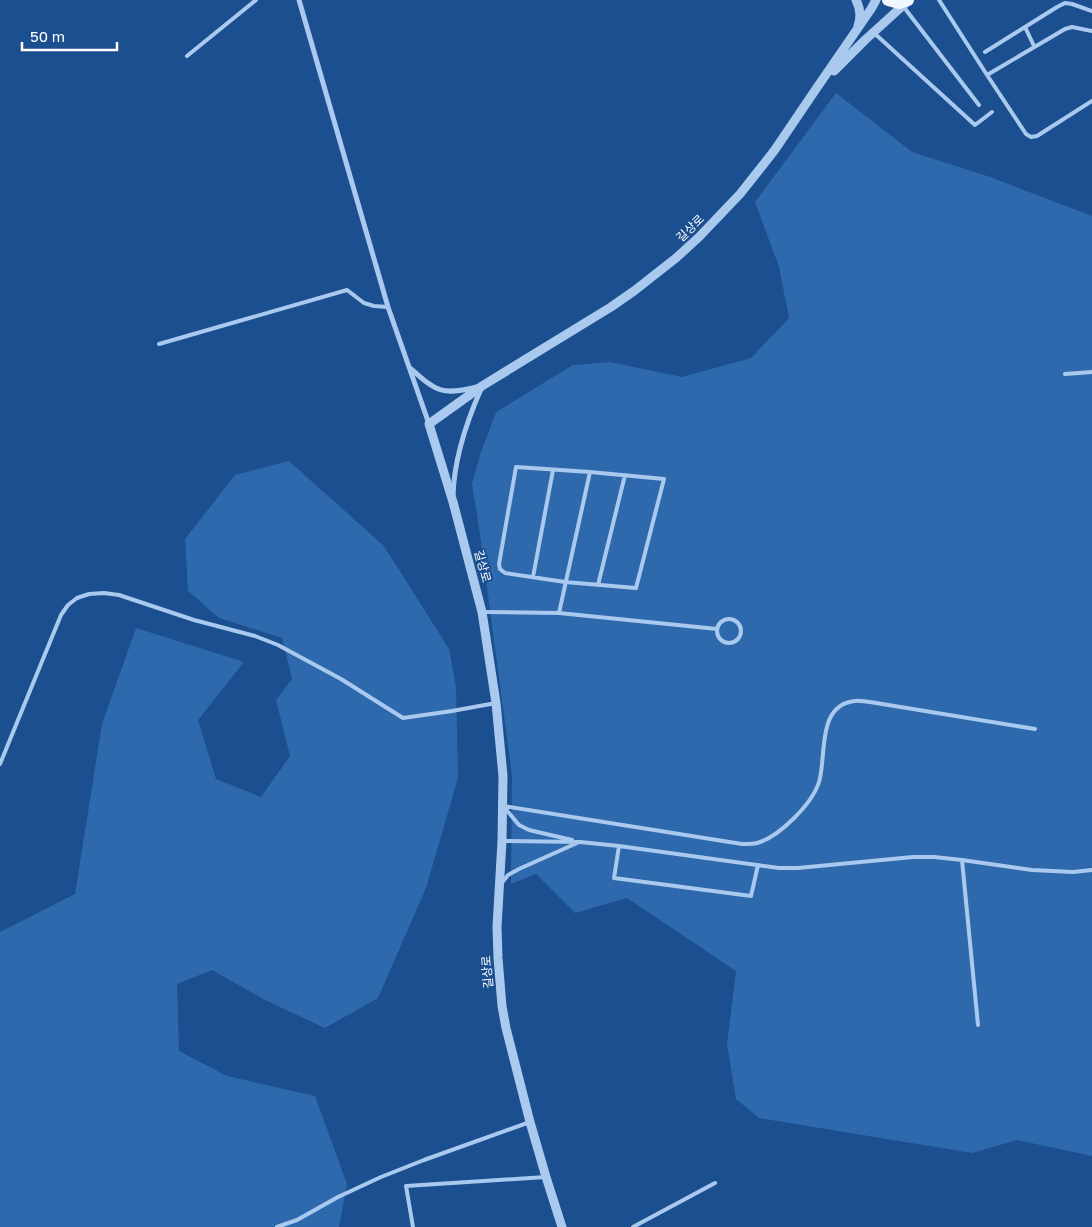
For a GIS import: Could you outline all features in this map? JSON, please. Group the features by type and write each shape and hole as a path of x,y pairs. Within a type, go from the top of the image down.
{"main road":[{"path":"888,0 899,3 907,2"}],"street":[{"path":"299,0 388,307 429,424"},
{"path":"855,33 860,20 859,7 856,0"},
{"name":"길상로","path":"562,1227 530,1122 502,1006 497,927 502,841 503,776 496,703 482,612 453,502 429,424 482,386 634,292 676,258 712,224 740,194 774,151 872,9 876,0"},
{"name":"길상로","path":"816,89 873,32 907,2"},
{"path":"408,365 439,390 451,392 482,386"},
{"path":"453,502 458,456 469,416 482,386"}],"lane":[{"path":"187,56 256,0"},
{"path":"939,0 1026,134 1031,137 1037,136 1092,101"},
{"path":"907,2 980,105"},
{"path":"985,52 1056,7 1072,4 1092,11"},
{"path":"1025,27 1034,46"},
{"path":"987,75 1065,29 1072,27 1092,31"},
{"path":"873,32 975,125 992,112"},
{"path":"159,344 348,290 364,303 388,307"},
{"path":"1065,374 1092,372"},
{"path":"516,467 590,472 664,479 636,588 565,582 505,573 500,569 516,467"},
{"path":"532,577 553,470"},
{"path":"558,613 590,472"},
{"path":"598,585 625,475"},
{"path":"0,764 61,615 68,605 77,598 89,594 119,595 194,620 255,636 278,645 341,678 403,718 496,703"},
{"path":"482,612 558,613 717,629"},
{"path":"732,619 740,627 740,635 736,641 728,644 718,637 717,629 720,622 732,619"},
{"path":"503,806 742,844 758,843 791,822 809,801 819,782 827,725 832,714 842,705 854,701 870,702 1035,729"},
{"path":"503,806 520,825 529,830 580,842"},
{"path":"502,841 580,842 779,868 798,868 912,857 934,857 1032,870 1073,872 1092,870"},
{"path":"499,887 508,875 580,842"},
{"path":"619,846 614,878 751,896 758,865"},
{"path":"962,860 978,1025"},
{"path":"277,1227 296,1220 381,1177 530,1122"},
{"path":"413,1227 406,1186 546,1177"},
{"path":"633,1227 715,1183"}],"shaded area":[{"path":"836,93 912,152 990,177 1092,216 1092,1156 1017,1140 972,1153 759,1118 736,1099 727,1044 736,971 627,898 575,913 536,874 511,884 512,775 472,484 480,455 496,412 573,365 610,362 682,377 751,358 789,318 779,267 755,202"},
{"path":"289,461 384,546 449,649 456,687 458,778 426,888 378,998 325,1028 265,1000 212,970 177,984 179,1051 227,1076 315,1096 347,1184 339,1227 0,1227 0,932 75,894 102,724 136,628 244,662 198,720 216,779 261,797 290,756 276,700 292,679 282,638 219,618 188,591 185,539 235,475"}]}
